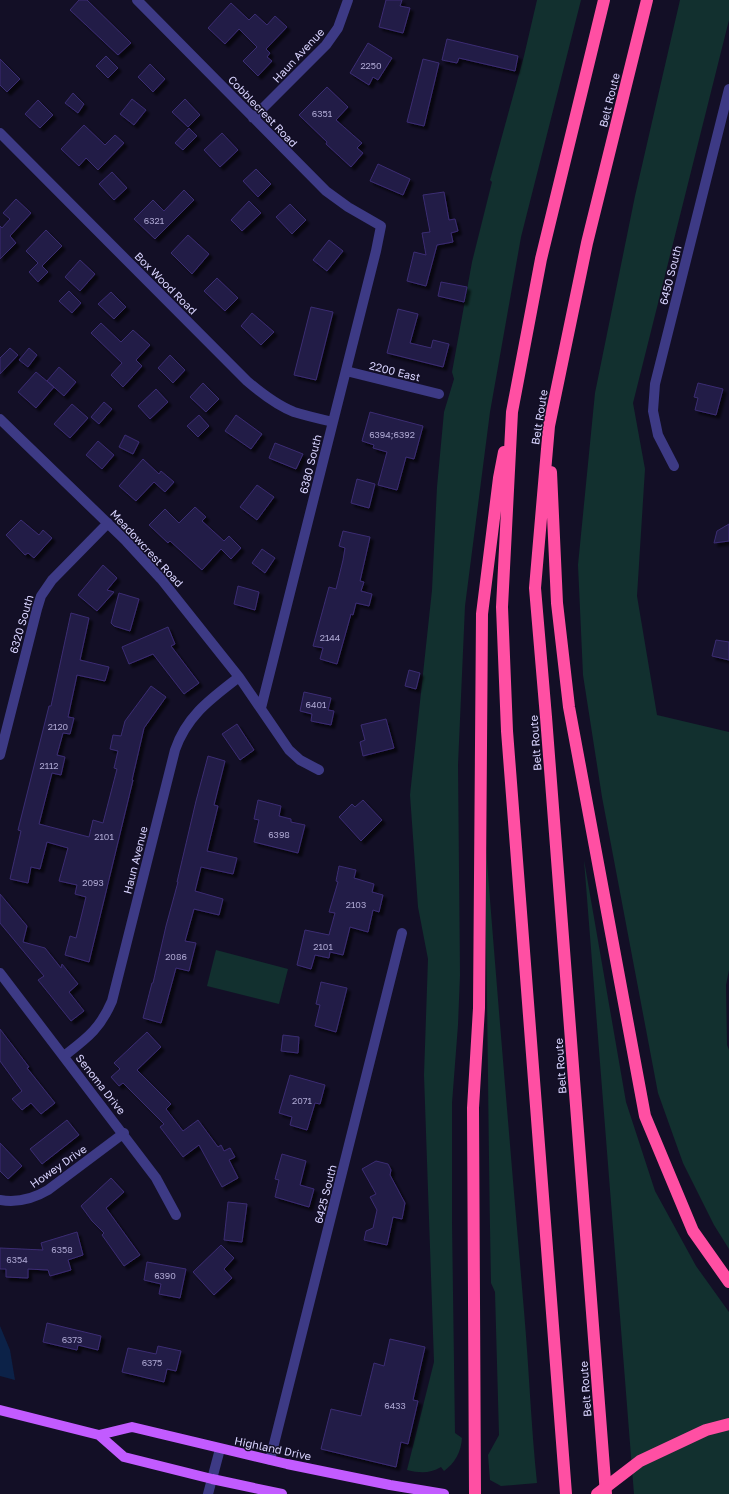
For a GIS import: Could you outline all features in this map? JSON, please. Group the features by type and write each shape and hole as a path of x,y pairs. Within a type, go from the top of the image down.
{"highway":[{"path":"475,1494 474,1108 480,1008 482,614 499,478 541,259 604,0"},
{"name":"Belt Route","path":"606,1494 535,588 549,426 587,242 647,0"},
{"path":"512,412 502,607 507,731 566,1494"},
{"path":"549,426 557,603 568,707 645,1116 693,1231 729,1282"},
{"path":"597,1494 640,1462 706,1430 729,1424"}],"main road":[{"name":"Highland Drive","path":"0,1410 100,1435 132,1427 270,1460 390,1485 444,1494"},
{"name":"Highland Drive","path":"100,1435 124,1457 212,1479 282,1494"}],"street":[{"name":"Cobblecrest Road","path":"137,0 333,198 381,226"},
{"name":"Haun Avenue","path":"253,118 326,45 338,28 348,0"},
{"name":"6450 South","path":"674,466 658,435 653,411 655,384 729,89"},
{"name":"Box Wood Road","path":"0,133 247,381 266,396 285,408 333,422"},
{"name":"6380 South","path":"261,708 381,226"},
{"name":"2200 East","path":"346,371 439,394"},
{"name":"Meadowcrest Road","path":"0,419 108,523 165,583 239,677 293,756 319,770"},
{"name":"6320 South","path":"0,755 41,596 52,580 108,523"},
{"name":"Haun Avenue","path":"64,1056 93,1033 104,1018 112,1001 178,739 190,720 239,677"},
{"name":"6425 South","path":"270,1460 402,933"},
{"name":"Senoma Drive","path":"0,973 124,1134 156,1178 176,1215"},
{"name":"Howey Drive","path":"0,1200 19,1201 39,1195 124,1134"},
{"path":"208,1494 220,1449"}],"green space":[{"path":"537,0 581,0 521,237 490,412 465,606 458,765 460,975 452,1103 455,1433 462,1438 457,1457 448,1468 444,1471 441,1467 428,1472 420,1472 407,1470 434,1362 424,1075 428,959 418,907 410,795 432,590 437,487 444,412 454,379 452,372 472,262 492,182 490,180 524,56"},
{"path":"680,0 729,0 729,20 633,403 645,469 637,596 657,715 729,732 729,970 726,985 727,1045 729,1050 729,1249 714,1225 683,1163 658,1093 602,797 583,675 578,565 595,393 635,196"},
{"path":"484,849 486,849 537,1483 501,1486 490,1480 488,1455 499,1435 495,1292 491,1283"},
{"path":"584,860 626,1102 655,1191 696,1266 729,1312 729,1494 634,1494"},
{"path":"216,950 288,969 279,1004 207,986"}],"water":[{"path":"0,1326 10,1350 15,1380 0,1376"}],"building":[{"path":"79,0 87,0 131,43 118,55 70,10"},
{"path":"386,0 402,0 400,6 410,8 403,33 379,27"},
{"path":"231,3 249,20 255,14 267,25 275,16 287,27 266,49 270,53 267,57 272,61 258,76 243,61 257,47 239,29 225,44 208,28"},
{"path":"447,39 518,56 515,71 459,58 457,63 442,60"},
{"path":"368,43 392,58 378,80 373,77 369,85 350,73"},
{"path":"106,56 118,68 108,78 96,66"},
{"path":"0,59 20,79 7,92 0,85"},
{"path":"423,59 439,63 424,126 407,122"},
{"path":"150,64 165,79 153,92 138,77"},
{"path":"327,87 348,107 336,120 362,143 357,148 363,153 351,167 326,144 327,142 299,115"},
{"path":"73,93 84,104 78,113 65,103"},
{"path":"132,99 146,110 134,125 120,114"},
{"path":"185,99 200,115 188,127 172,112"},
{"path":"38,100 53,115 40,128 25,114"},
{"path":"84,125 105,145 115,135 124,143 98,170 86,158 79,166 61,149"},
{"path":"189,128 197,136 183,150 175,143"},
{"path":"222,133 238,150 220,167 204,150"},
{"path":"378,164 410,179 403,195 370,181"},
{"path":"256,169 271,184 258,197 243,181"},
{"path":"112,172 127,188 114,200 99,184"},
{"path":"184,190 194,200 155,239 134,219 153,200 164,211"},
{"path":"444,192 449,220 455,219 458,231 451,233 453,242 437,245 426,286 407,281 414,252 426,255 422,233 430,232 423,195"},
{"path":"16,199 31,213 10,236 16,243 0,259 0,226 2,228 10,219 3,213"},
{"path":"249,201 261,213 242,231 231,220"},
{"path":"290,204 306,220 292,234 276,217"},
{"path":"46,230 62,246 42,266 48,272 38,282 29,272 38,263 26,251"},
{"path":"188,235 209,254 192,274 171,253"},
{"path":"329,240 343,251 327,271 313,260"},
{"path":"80,260 95,274 80,291 65,277"},
{"path":"217,278 238,298 225,311 204,291"},
{"path":"441,282 467,287 464,302 438,296"},
{"path":"69,291 81,303 72,313 59,301"},
{"path":"111,292 126,307 114,319 98,304"},
{"path":"311,307 333,312 316,380 294,375"},
{"path":"398,309 418,314 410,343 431,348 433,340 449,344 443,367 387,353"},
{"path":"252,313 274,332 261,345 241,326"},
{"path":"101,323 121,342 133,330 150,345 136,360 142,366 123,387 111,375 122,363 91,333"},
{"path":"10,348 18,355 0,374 0,358"},
{"path":"29,348 37,355 28,367 19,360"},
{"path":"170,355 185,370 173,383 158,368"},
{"path":"59,367 76,382 64,396 47,381"},
{"path":"36,372 54,387 36,408 18,392"},
{"path":"203,383 219,399 206,412 190,397"},
{"path":"698,383 723,389 716,415 695,410 698,398 694,397"},
{"path":"156,389 168,402 150,419 138,406"},
{"path":"104,402 112,409 99,424 91,417"},
{"path":"72,404 88,418 70,438 54,424"},
{"path":"370,412 423,426 414,459 406,457 397,490 378,485 387,452 373,448 374,445 362,441"},
{"path":"199,415 209,426 198,437 187,426"},
{"path":"236,415 262,434 251,449 225,431"},
{"path":"125,435 139,442 133,454 119,447"},
{"path":"98,441 114,455 102,469 86,455"},
{"path":"275,443 303,454 296,469 269,458"},
{"path":"143,459 159,474 161,471 174,482 165,492 154,482 136,501 119,486"},
{"path":"357,479 375,484 369,508 351,503"},
{"path":"257,485 274,497 257,520 240,507"},
{"path":"195,507 206,517 202,521 224,541 229,536 241,548 231,559 221,549 202,570 170,541 168,543 149,525 165,509 179,523"},
{"path":"21,520 39,535 43,530 52,538 34,558 28,553 25,555 6,535"},
{"path":"729,524 729,541 714,543 717,531"},
{"path":"343,531 370,537 360,581 364,582 361,591 372,594 369,606 356,603 353,615 351,614 337,664 320,659 323,648 313,646 329,587 336,589 345,548 339,546"},
{"path":"262,549 275,558 265,573 252,563"},
{"path":"103,565 117,578 107,590 114,592 97,611 78,595"},
{"path":"238,586 259,592 255,610 234,604"},
{"path":"119,593 139,599 130,631 114,626 111,623"},
{"path":"71,613 89,618 80,660 109,667 105,681 77,675 68,717 74,718 70,734 63,733 57,755 65,757 61,775 52,773 39,824 89,837 93,820 103,823 117,769 114,768 118,751 110,749 113,735 121,736 125,721 151,686 166,697 144,728 89,962 65,955 70,936 76,938 86,897 75,894 77,885 59,881 68,848 47,842 40,869 31,867 28,883 10,879 21,831 18,830 49,706 51,706"},
{"path":"168,627 175,644 171,646 199,683 184,694 153,654 129,664 122,647"},
{"path":"716,640 729,642 729,660 712,656"},
{"path":"409,670 420,673 416,689 405,686"},
{"path":"304,692 331,698 328,710 334,711 331,725 311,721 312,714 300,711"},
{"path":"386,719 394,748 363,756 360,742 365,740 361,725"},
{"path":"237,724 254,750 240,760 222,734"},
{"path":"208,756 225,761 214,805 218,806 207,851 237,858 233,874 201,867 195,891 223,899 219,915 194,909 185,941 196,943 189,971 176,968 161,1023 143,1018 153,983"},
{"path":"258,800 281,806 279,816 291,819 291,822 305,825 298,853 254,842 259,820 254,819"},
{"path":"363,800 382,820 361,841 339,817 352,804 355,807"},
{"path":"339,866 356,870 354,878 374,884 372,892 383,895 379,912 373,910 368,932 350,927 343,955 330,952 329,958 315,955 311,969 297,965 305,930 329,935 335,913 329,912 338,882 336,881"},
{"path":"0,894 27,926 23,942 45,948 61,968 62,964 78,984 69,992 84,1011 71,1021 38,980 44,976 0,923"},
{"path":"321,982 347,988 336,1032 315,1026 320,1005 316,1004"},
{"path":"0,1029 29,1067 27,1068 55,1103 41,1114 31,1103 22,1110 12,1099 22,1091 0,1061"},
{"path":"147,1032 161,1047 137,1070 171,1104 166,1109 183,1131 198,1120 218,1147 221,1145 224,1151 230,1148 235,1157 229,1160 238,1178 222,1187 199,1145 183,1157 160,1127 164,1124 123,1083 119,1086 111,1077 120,1069 114,1063"},
{"path":"283,1035 299,1037 298,1053 281,1051"},
{"path":"290,1075 325,1085 320,1104 315,1103 307,1130 290,1125 292,1117 279,1113"},
{"path":"67,1120 79,1135 42,1164 30,1149"},
{"path":"0,1143 22,1166 8,1179 0,1171"},
{"path":"282,1154 306,1161 300,1185 314,1189 309,1207 275,1197 279,1180 275,1179"},
{"path":"376,1161 388,1164 391,1170 390,1175 405,1203 402,1219 393,1217 387,1245 364,1240 366,1231 373,1228 377,1210 370,1197 376,1194 362,1169"},
{"path":"111,1178 124,1192 106,1208 140,1255 124,1266 102,1235 104,1233 92,1221 81,1206"},
{"path":"228,1202 247,1204 242,1242 224,1240"},
{"path":"77,1232 83,1255 68,1260 71,1270 50,1276 48,1270 28,1269 28,1278 6,1277 6,1269 0,1269 0,1248 43,1250 41,1243"},
{"path":"221,1245 234,1258 224,1269 232,1278 214,1295 193,1272"},
{"path":"147,1262 186,1269 180,1298 159,1294 161,1284 144,1280"},
{"path":"47,1323 101,1336 98,1350 78,1345 77,1350 43,1342"},
{"path":"390,1339 425,1347 413,1400 418,1401 408,1444 401,1442 396,1467 321,1449 331,1409 361,1416 374,1363 384,1366"},
{"path":"158,1346 181,1351 176,1371 167,1369 164,1382 122,1372 128,1348 156,1354"}]}
